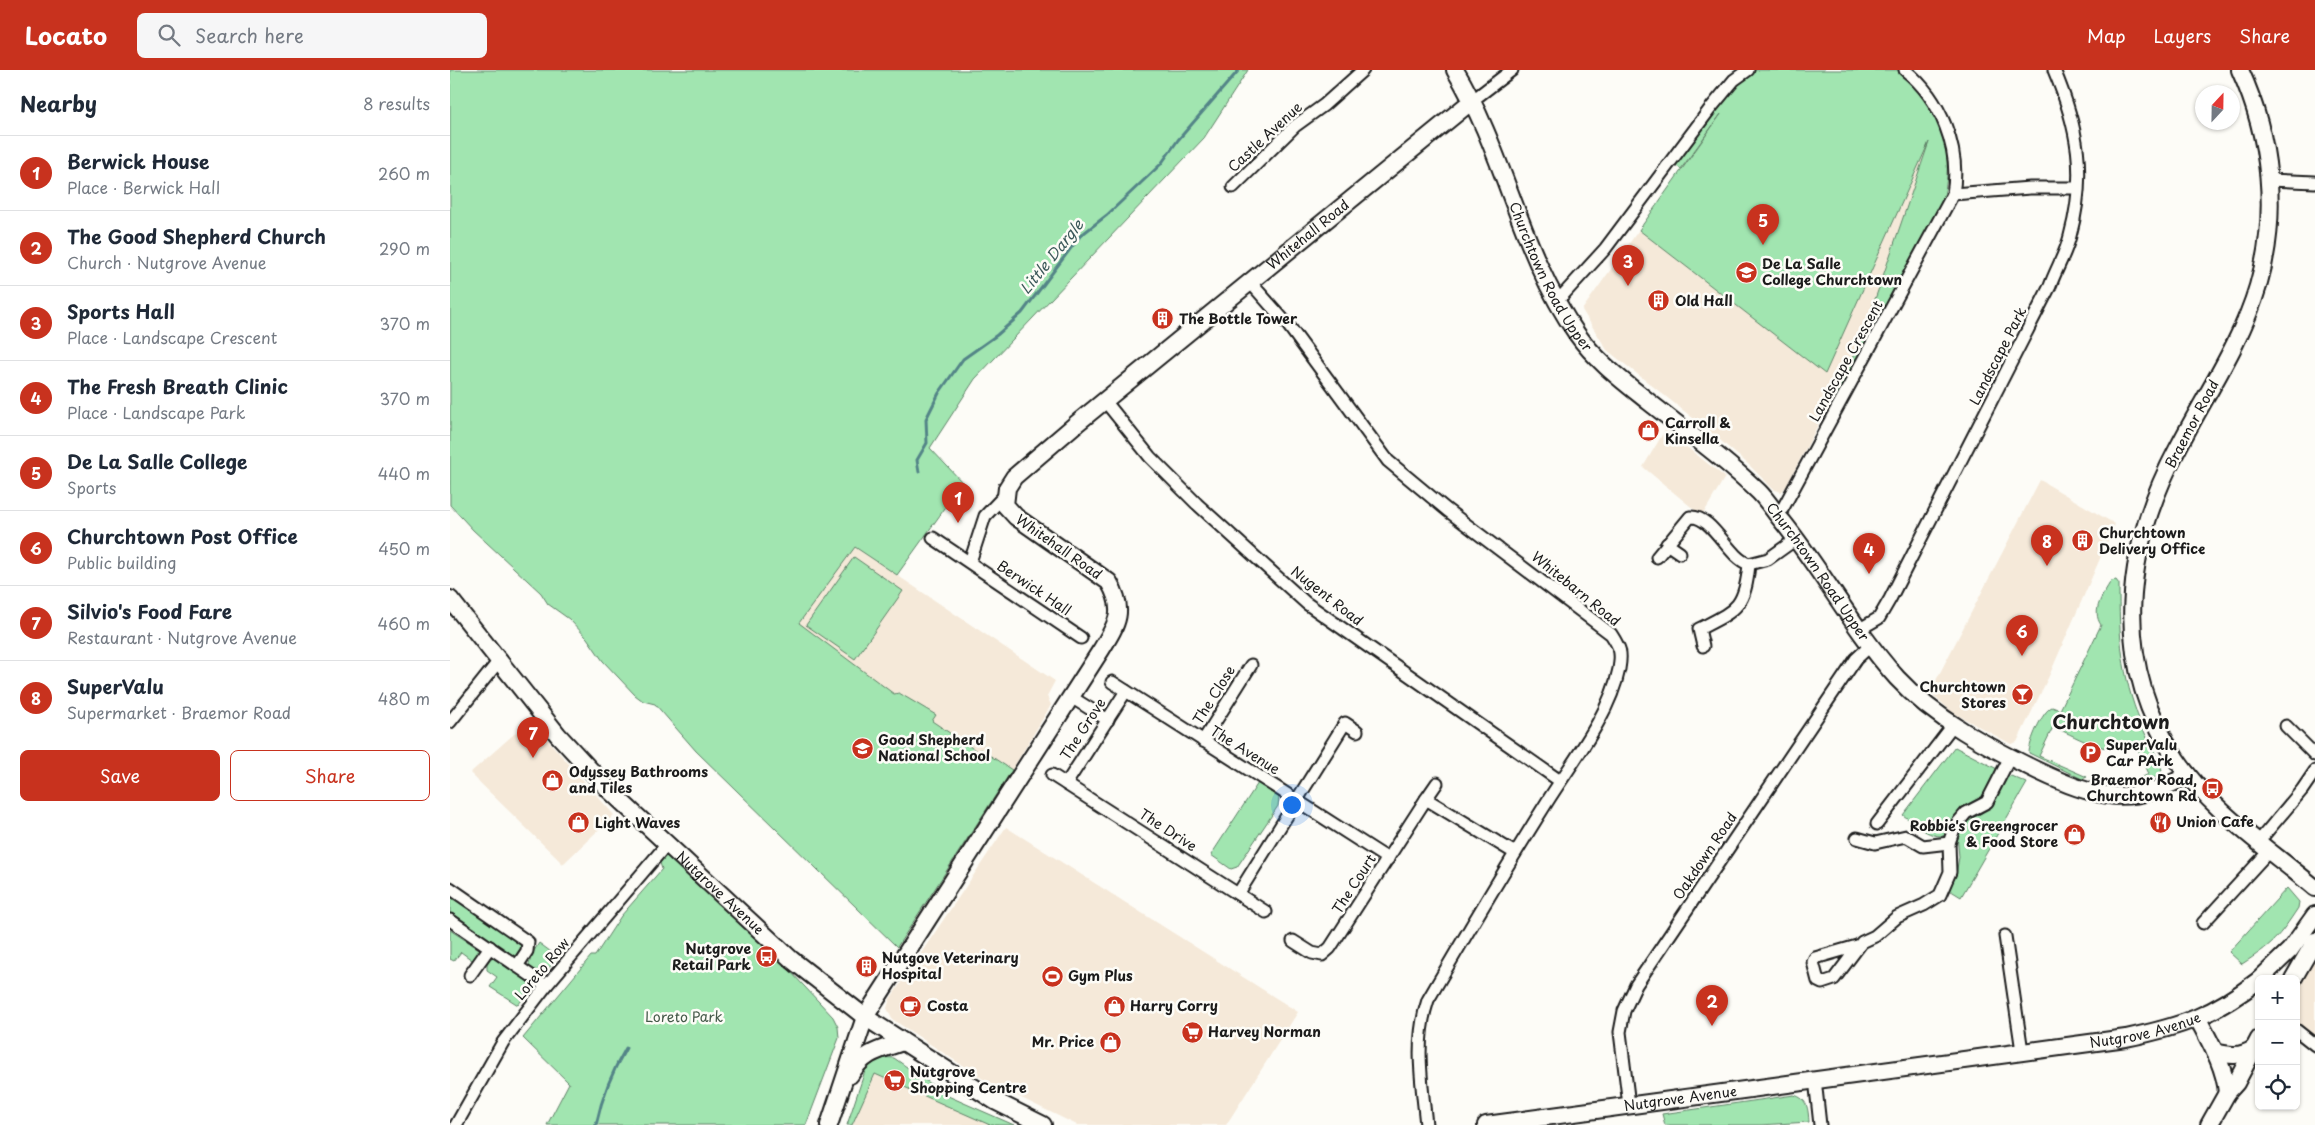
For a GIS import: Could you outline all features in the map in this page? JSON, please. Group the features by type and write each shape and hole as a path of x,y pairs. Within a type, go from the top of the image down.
{"main road":[{"name":"Churchtown Road Upper","path":"1455,70 1473,100 1545,281 1578,336 1611,371 1729,465 1762,494 1897,678 1953,725 2010,757 2069,785 2106,796 2139,796 2188,775"},
{"name":"Braemor Road","path":"2188,775 2172,751 2156,719 2137,668 2132,621 2135,568 2145,522 2162,479 2236,340 2254,300 2266,246 2268,180 2258,115 2240,70"},
{"name":"Whitehall Road","path":"840,1093 865,1017 1113,630 1120,610 1116,594 1109,582 1016,517 1005,505 1005,495 1014,477 1473,100"},
{"name":"Nutgrove Avenue","path":"450,599 498,662 558,735 610,791 792,960 865,1017 903,1042 995,1101 1043,1125"},
{"path":"2188,775 2208,797 2315,888"},
{"name":"Nutgrove Avenue","path":"2265,975 2310,940 2315,915"},
{"path":"2295,975 2310,940"},
{"name":"Nutgrove Avenue","path":"1486,1125 2126,1038 2198,1018 2251,994"},
{"path":"2198,1018 2215,1052 2226,1081 2227,1093"},
{"path":"829,1125 840,1093 856,1066 869,1054 903,1042"},
{"path":"2215,1052 2232,1056 2244,1054 2255,1045"},
{"path":"2210,1125 2227,1093 2236,1083 2255,1046"}],"street":[{"name":"Castle Avenue","path":"1233,187 1295,126 1324,105 1363,70"},
{"path":"1473,100 1512,70"},
{"path":"1555,299 1563,295 1605,249 1710,109 1734,80 1748,70"},
{"name":"Landscape Crescent","path":"1777,515 1783,508 1953,194 1956,175 1945,123 1927,92 1906,70"},
{"name":"Landscape Park","path":"1860,629 1879,618 1890,599 2037,310 2070,237 2077,188 2078,146 2070,108 2054,70"},
{"path":"2268,180 2315,182"},
{"path":"1953,194 2030,188 2077,188"},
{"name":"Whitebarn Road","path":"1250,282 1288,325 1388,461 1447,510 1611,634 1621,650 1619,669 1612,691 1590,735 1515,853 1428,1000 1421,1021 1419,1056 1426,1125"},
{"name":"Nugent Road","path":"1106,401 1150,457 1197,504 1306,603 1560,781"},
{"path":"970,562 985,516 1005,495"},
{"path":"1657,557 1685,521 1696,517 1704,521 1740,560 1749,564 1768,559 1796,539"},
{"name":"Berwick Hall","path":"932,538 1081,638"},
{"path":"1667,544 1680,553"},
{"path":"1703,646 1699,629 1737,607 1744,598 1749,564"},
{"name":"Oakdown Road","path":"1629,1105 1620,1032 1624,1011 1636,985 1856,659 1871,645"},
{"path":"450,722 498,662"},
{"name":"The Close","path":"1202,741 1251,665"},
{"name":"The Avenue","path":"1112,682 1388,859"},
{"name":"The Grove","path":"1066,784 1126,691"},
{"path":"1071,697 1108,720"},
{"path":"1238,894 1295,799 1345,723 1357,731"},
{"path":"1878,824 1953,725"},
{"path":"2286,726 2315,755"},
{"path":"1857,946 1876,936 1897,917 1924,905 1940,894 1950,872 1949,843 1955,826 1966,813 1987,802 2010,757"},
{"path":"2203,923 2264,845 2315,770"},
{"name":"The Drive","path":"1052,775 1266,912"},
{"name":"The Court","path":"1293,941 1312,953 1322,955 1330,948 1437,783"},
{"path":"1426,799 1515,853"},
{"path":"1857,838 1874,843 1906,836 1923,846 1949,843"},
{"name":"Loreto Row","path":"456,1125 503,1042 546,986 667,844"},
{"path":"450,888 528,942 528,951 518,966"},
{"path":"450,920 546,986"},
{"path":"2005,936 2022,1051"},
{"path":"470,975 490,947"},
{"path":"2300,1033 2315,1046"},
{"path":"1815,1079 1820,1125"}],"shaded area":[{"name":"De La Salle College Churchtown","path":"1816,70 1920,120 1933,132 1860,343 1786,487 1781,492 1773,489 1748,464 1708,430 1607,350 1582,310 1721,114"},
{"path":"1665,430 1725,477 1702,516 1643,467"},
{"path":"2040,480 2115,524 2049,676 2017,742 2011,744 1952,712 1930,692"},
{"name":"Good Shepherd National School","path":"855,547 1055,681 1047,696 1051,705 1012,770 897,947 696,751"},
{"path":"530,720 614,815 563,864 470,773"},
{"path":"1006,827 1298,1012 1226,1125 1077,1125 986,1081 892,1019 887,1008 890,999"},
{"path":"2315,955 2315,1039 2300,1026 2300,979"},
{"name":"Nutgrove Shopping Centre","path":"894,1058 948,1096 1014,1125 847,1125 867,1065"}],"green space":[{"path":"450,70 1248,70 1204,138 975,379 930,448 963,483 897,575 855,547 799,623 894,694 899,693 936,715 932,721 978,752 980,749 1012,770 897,947 696,751 655,704 643,701 635,695 603,661 587,638 569,619 548,604 541,593 473,530 450,505"},
{"name":"De La Salle College Churchtown","path":"1754,70 1898,70 1926,100 1942,133 1946,151 1947,170 1940,210 1836,403 1830,400 1860,343 1929,142 1825,374 1639,230 1721,114 1681,169 1675,165 1741,80"},
{"path":"854,557 903,591 855,659 806,625"},
{"path":"2116,580 2119,584 2122,655 2125,672 2134,706 2162,770 2159,776 2129,787 2100,785 2101,782 2130,783 2149,774 2136,745 2123,748 2102,747 2093,745 2053,727 2039,756 2087,777 2082,779 2029,753 2034,735 2044,714 2052,707 2060,710 2101,625 2097,614 2099,603 2111,581"},
{"path":"1955,747 1999,770 1986,794 1977,803 1961,812 1951,821 1944,836 1938,836 1922,829 1903,815"},
{"path":"2011,776 2027,783 1961,897 1948,889 1956,875 1959,857 1957,834 1964,824 1983,812 1990,805 2006,778"},
{"path":"1258,783 1279,797 1278,806 1237,867 1231,869 1211,855"},
{"name":"Loreto Park","path":"676,849 833,1017 838,1027 839,1038 806,1125 547,1125 569,1083 523,1038 591,956 595,956 621,916 662,869 660,863 666,854"},
{"path":"2287,888 2299,902 2298,908 2274,940 2242,964 2229,952"},
{"path":"450,893 522,943 522,952 513,957 450,914"},
{"path":"450,930 482,951 477,959 472,960 461,952 454,961 450,959"},
{"path":"539,943 558,957 543,975 528,968 532,954"},
{"path":"491,958 508,964 532,987 518,1005 490,987 497,977 487,970 487,964"},
{"path":"878,1057 894,1058 948,1096 1014,1125 990,1125 875,1074 852,1125 847,1125 867,1065"},
{"path":"1794,1095 1805,1102 1808,1109 1809,1122 1760,1125 1665,1125 1662,1114"}],"waterway":[{"name":"Little Dargle","path":"919,472 917,460 927,443 926,419 939,393 963,359 997,335 1022,313 1080,236 1107,215 1161,164 1178,140 1239,70"},
{"name":"Little Dargle","path":"596,1125 608,1085 626,1048"}],"place":[{"name":"De La Salle College","path":"1763,245"},
{"name":"De La Salle College Churchtown","path":"1746,272"},
{"name":"Sports Hall","path":"1628,286"},
{"name":"Old Hall","path":"1659,301"},
{"name":"The Bottle Tower","path":"1163,319"},
{"name":"Carroll & Kinsella","path":"1649,431"},
{"name":"Berwick House","path":"958,523"},
{"name":"Churchtown Delivery Office","path":"2083,541"},
{"name":"SuperValu","path":"2047,566"},
{"name":"The Fresh Breath Clinic","path":"1869,574"},
{"name":"Churchtown Post Office","path":"2022,656"},
{"name":"Churchtown Stores","path":"2022,695"},
{"name":"Good Shepherd National School","path":"862,748"},
{"name":"SuperValu Car PArk","path":"2090,753"},
{"name":"Silvio's Food Fare","path":"533,758"},
{"name":"Odyssey Bathrooms and Tiles","path":"553,780"},
{"name":"Braemor Road, Churchtown Rd","path":"2213,788"},
{"name":"Union Cafe","path":"2160,822"},
{"name":"Light Waves","path":"579,823"},
{"name":"Robbie's Greengrocer & Food Store","path":"2074,834"},
{"name":"Nutgrove Retail Park","path":"767,957"},
{"name":"Nutgove Veterinary Hospital","path":"866,966"},
{"name":"Gym Plus","path":"1052,976"},
{"name":"Costa","path":"911,1006"},
{"name":"Harry Corry","path":"1114,1006"},
{"name":"The Good Shepherd Church","path":"1712,1026"},
{"name":"Harvey Norman","path":"1192,1032"},
{"name":"Mr. Price","path":"1110,1042"},
{"name":"Nutgrove Shopping Centre","path":"894,1080"}],"district":[{"name":"Churchtown","path":"2111,722"}]}
